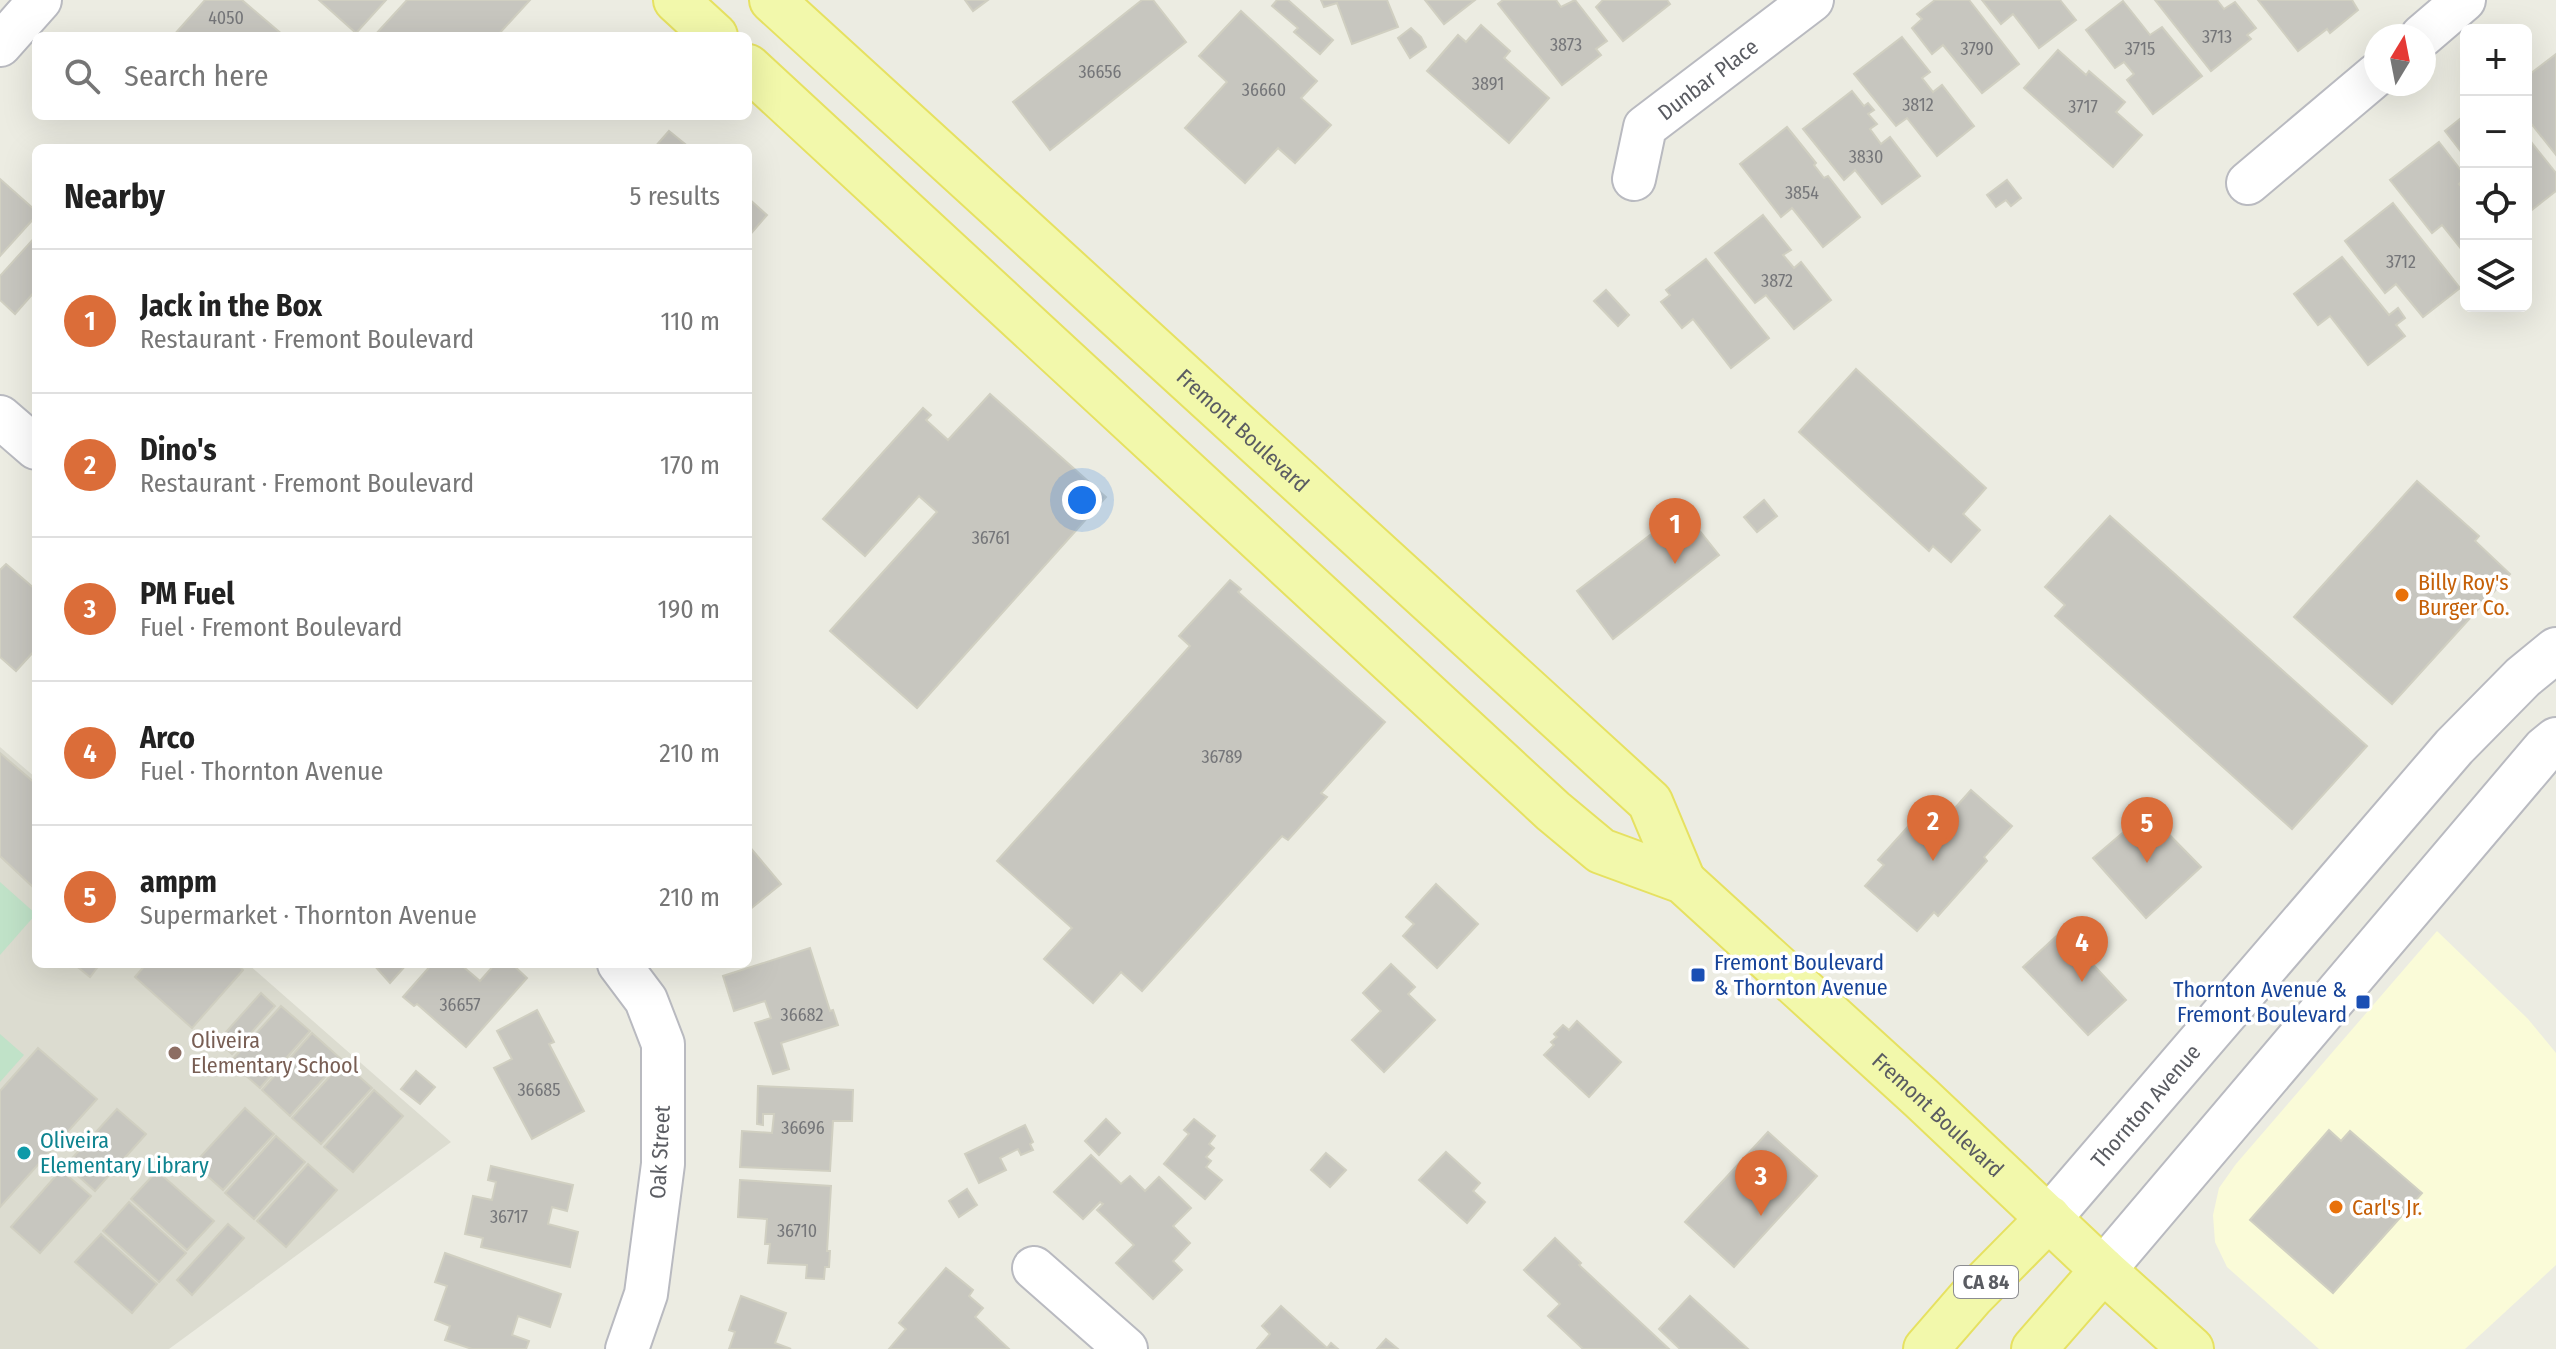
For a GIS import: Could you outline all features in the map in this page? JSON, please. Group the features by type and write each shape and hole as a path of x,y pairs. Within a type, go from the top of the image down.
{"main road":[{"path":"676,0 711,32"},
{"name":"Fremont Boulevard","path":"772,0 1650,802 1683,881"},
{"name":"Fremont Boulevard","path":"752,71 1553,811 1601,851 1683,881 2191,1349"},
{"name":"Thornton Avenue","path":"1926,1349 1971,1297 2049,1218"},
{"path":"2034,1349 2103,1270"}],"street":[{"path":"0,45 40,0"},
{"name":"Dunbar Place","path":"1634,179 1645,127 1812,0"},
{"path":"2436,24 2464,0"},
{"path":"2248,183 2364,85"},
{"path":"0,417 32,445"},
{"name":"Thornton Avenue","path":"2049,1218 2454,747 2523,677 2556,650"},
{"path":"2103,1270 2537,757 2556,740"},
{"name":"Oak Street","path":"622,968 646,1000 663,1044 663,1164 646,1294 627,1349"},
{"path":"1034,1268 1126,1349"}],"shaded area":[{"name":"Oliveira Elementary School","path":"0,747 32,775 32,968 253,968 451,1142 169,1349 0,1349"},
{"path":"0,882 32,910 32,919 0,955"},
{"path":"2437,931 2528,1019 2556,1053 2556,1265 2465,1349 2319,1349 2227,1267 2215,1242 2213,1215 2219,1188 2236,1164"},
{"path":"0,1034 24,1055 0,1082"}],"building":[{"path":"205,0 242,0 279,32 177,32"},
{"path":"319,0 386,0 355,32"},
{"path":"407,0 530,0 501,32 378,32"},
{"path":"965,0 988,0 973,11"},
{"path":"1142,0 1153,0 1186,42 1050,150 1013,102"},
{"path":"1277,0 1288,0 1333,40 1320,54 1294,32 1298,28 1272,6"},
{"path":"1321,0 1387,0 1398,27 1352,44 1337,3 1324,7"},
{"path":"1425,0 1475,0 1444,24"},
{"path":"1503,0 1556,0 1561,7 1575,0 1607,41 1596,49 1601,55 1562,85 1498,4"},
{"path":"1603,0 1667,0 1670,4 1623,41 1596,7"},
{"path":"1935,0 1969,0 2019,64 1982,93 1943,45 1932,54 1912,28 1922,19 1917,14"},
{"path":"1982,0 2060,0 2076,20 2039,48 2013,14 2001,24"},
{"path":"2155,0 2217,0 2224,9 2235,2 2256,28 2247,35 2251,39 2211,71"},
{"path":"2258,0 2352,0 2358,10 2330,33 2327,29 2298,51"},
{"path":"2123,1 2150,35 2162,27 2202,76 2153,114 2127,80 2134,74 2124,62 2115,68 2086,30"},
{"path":"1241,11 1317,81 1301,98 1331,125 1295,163 1278,148 1245,183 1185,128 1227,82 1199,56"},
{"path":"1481,25 1510,51 1504,58 1549,98 1509,143 1427,71 1458,35 1466,42"},
{"path":"1411,28 1426,47 1410,58 1398,38"},
{"path":"1902,37 1930,72 1922,78 1933,92 1942,85 1974,126 1937,156 1907,118 1896,126 1854,74"},
{"path":"2058,50 2086,75 2089,71 2125,102 2116,112 2142,135 2113,167 2024,88"},
{"path":"2556,54 2556,155 2532,125 2532,72"},
{"path":"1852,91 1864,106 1868,103 1874,110 1868,114 1877,124 1870,129 1881,144 1890,137 1920,176 1882,204 1855,170 1844,180 1803,129"},
{"path":"2460,119 2460,150 2445,131"},
{"path":"1787,127 1824,178 1828,176 1860,217 1823,247 1792,208 1781,217 1740,164"},
{"path":"669,131 685,144 658,144"},
{"path":"2439,142 2460,169 2460,248 2442,225 2432,233 2390,180"},
{"path":"2532,143 2556,173 2556,191 2532,210"},
{"path":"0,179 32,207 32,220 0,256"},
{"path":"2007,180 2021,198 2011,206 2006,200 1996,207 1987,195"},
{"path":"752,202 767,215 752,232"},
{"path":"2393,203 2460,288 2423,317 2396,284 2385,293 2345,241"},
{"path":"1763,215 1791,250 1783,255 1794,268 1801,262 1831,300 1794,329 1766,295 1755,303 1715,253"},
{"path":"32,240 32,295 15,314 0,300 0,276"},
{"path":"2342,257 2389,315 2398,308 2405,318 2396,325 2405,336 2368,365 2330,316 2318,325 2294,294"},
{"path":"1706,259 1769,338 1731,368 1693,319 1682,328 1661,302 1670,295 1666,290"},
{"path":"1606,290 1629,315 1618,326 1594,301"},
{"path":"1856,369 1986,488 1963,514 1980,530 1951,562 1933,546 1929,551 1799,432"},
{"path":"990,394 1106,497 917,708 830,631 937,512 919,496 865,556 823,519 923,408 931,415 926,420 948,440"},
{"name":"Billy Roy's Burger Co.","path":"2417,481 2479,536 2475,541 2510,574 2392,704 2294,617"},
{"path":"1764,500 1777,516 1757,532 1744,517"},
{"path":"1683,510 1719,555 1613,639 1577,591"},
{"path":"2110,516 2367,746 2292,829 2055,616 2065,605 2045,587"},
{"path":"6,564 32,587 32,653 16,671 0,657 0,570"},
{"path":"1230,580 1241,589 1238,592 1385,722 1321,793 1327,797 1288,840 1282,836 1142,991 1121,972 1093,1003 1044,959 1072,928 997,861 1190,646 1179,636"},
{"path":"0,753 32,781 32,886 0,856"},
{"path":"1971,790 2012,826 1984,857 1987,861 1938,916 1934,912 1917,931 1865,886 1884,865 1878,860 1914,820 1931,835"},
{"path":"2147,812 2201,867 2146,918 2093,858"},
{"path":"752,850 781,884 752,908"},
{"path":"1436,884 1478,924 1437,968 1403,936 1414,924 1406,917"},
{"path":"2062,931 2126,1000 2088,1035 2023,967"},
{"path":"810,948 830,1011 833,1010 838,1025 781,1043 789,1069 773,1074 755,1023 771,1018 765,1001 734,1011 723,976"},
{"path":"1391,964 1415,987 1408,994 1435,1020 1384,1072 1352,1040 1381,1011 1363,993"},
{"path":"79,968 97,968 90,977"},
{"path":"143,968 243,970 192,1028 135,977"},
{"path":"377,968 403,968 390,983"},
{"path":"428,968 465,968 480,981 491,968 516,968 527,978 466,1047 417,1004 414,1006 403,997"},
{"path":"261,993 275,1006 232,1054 218,1041"},
{"path":"281,1006 310,1031 260,1088 230,1062"},
{"path":"537,1010 554,1042 549,1044 584,1111 532,1139 494,1068 512,1059 497,1031"},
{"path":"1577,1021 1621,1062 1589,1097 1544,1055 1554,1045 1551,1042 1557,1037 1554,1034 1563,1025 1569,1030"},
{"path":"312,1033 341,1059 290,1116 262,1090"},
{"name":"Oliveira Elementary Library","path":"38,1048 97,1099 0,1207 0,1091"},
{"path":"343,1062 372,1088 321,1144 292,1118"},
{"path":"416,1071 435,1087 420,1104 401,1089"},
{"path":"758,1086 853,1090 852,1121 833,1121 830,1171 740,1167 742,1131 772,1133 774,1114 763,1114 763,1125 757,1124"},
{"path":"374,1090 403,1116 353,1172 324,1147"},
{"path":"245,1108 274,1134 223,1190 194,1164"},
{"path":"117,1109 146,1134 95,1191 66,1165"},
{"path":"1106,1119 1120,1133 1099,1155 1085,1141"},
{"path":"1194,1119 1215,1136 1209,1144 1214,1148 1206,1157 1211,1161 1206,1167 1222,1180 1205,1199 1164,1164 1189,1134 1184,1130"},
{"path":"1025,1125 1033,1142 1030,1144 1033,1150 1021,1155 1018,1149 1000,1158 1006,1170 979,1183 965,1154"},
{"name":"Carl's Jr.","path":"2329,1130 2341,1141 2350,1131 2422,1193 2333,1293 2250,1220"},
{"path":"1768,1132 1817,1176 1734,1267 1685,1222"},
{"path":"276,1136 305,1162 254,1219 225,1193"},
{"path":"1446,1152 1480,1183 1473,1191 1485,1202 1467,1223 1419,1180"},
{"path":"1326,1153 1346,1170 1330,1187 1311,1170"},
{"path":"1091,1155 1121,1184 1130,1176 1145,1191 1159,1177 1191,1208 1173,1226 1190,1243 1173,1261 1182,1270 1153,1299 1116,1263 1134,1245 1097,1210 1103,1204 1100,1202 1083,1219 1054,1192"},
{"path":"308,1164 337,1190 286,1247 257,1221"},
{"path":"491,1166 573,1185 567,1211 552,1207 548,1224 578,1232 570,1267 481,1247 483,1238 465,1234 473,1196 492,1200 496,1182 488,1180"},
{"path":"61,1170 91,1196 40,1253 11,1227"},
{"path":"157,1171 214,1221 187,1250 131,1199"},
{"path":"740,1180 831,1186 829,1267 825,1267 824,1279 806,1278 807,1265 768,1263 770,1244 765,1244 767,1219 738,1217"},
{"path":"967,1189 977,1205 959,1217 949,1201"},
{"path":"129,1202 186,1253 159,1282 103,1231"},
{"path":"228,1224 244,1238 192,1295 177,1280"},
{"path":"101,1234 157,1284 132,1313 75,1262"},
{"path":"1555,1238 1581,1263 1579,1265 1669,1349 1583,1349 1548,1316 1560,1304 1524,1270"},
{"path":"445,1253 561,1294 550,1327 518,1316 512,1335 529,1341 526,1349 472,1349 445,1340 450,1326 435,1320 447,1286 435,1282"},
{"path":"946,1268 973,1290 969,1296 983,1308 975,1317 1009,1349 889,1349 906,1329 899,1323"},
{"path":"741,1296 786,1313 775,1343 791,1349 729,1349 735,1332 729,1330"},
{"path":"1690,1296 1748,1349 1680,1349 1659,1329"},
{"path":"1281,1306 1327,1348 1331,1343 1338,1349 1257,1349 1270,1334 1262,1326"},
{"path":"1386,1339 1398,1349 1377,1349"}],"place":[{"name":"Jack in the Box","path":"1675,564"},
{"name":"Billy Roy's Burger Co.","path":"2402,595"},
{"name":"Dino's","path":"1933,861"},
{"name":"ampm","path":"2147,863"},
{"name":"Fremont Boulevard & Thornton Avenue","path":"1698,975"},
{"name":"Arco","path":"2082,982"},
{"name":"Thornton Avenue & Fremont Boulevard","path":"2363,1002"},
{"name":"Oliveira Elementary School","path":"175,1053"},
{"name":"Oliveira Elementary Library","path":"24,1153"},
{"name":"Carl's Jr.","path":"2336,1207"},
{"name":"PM Fuel","path":"1761,1216"}]}
